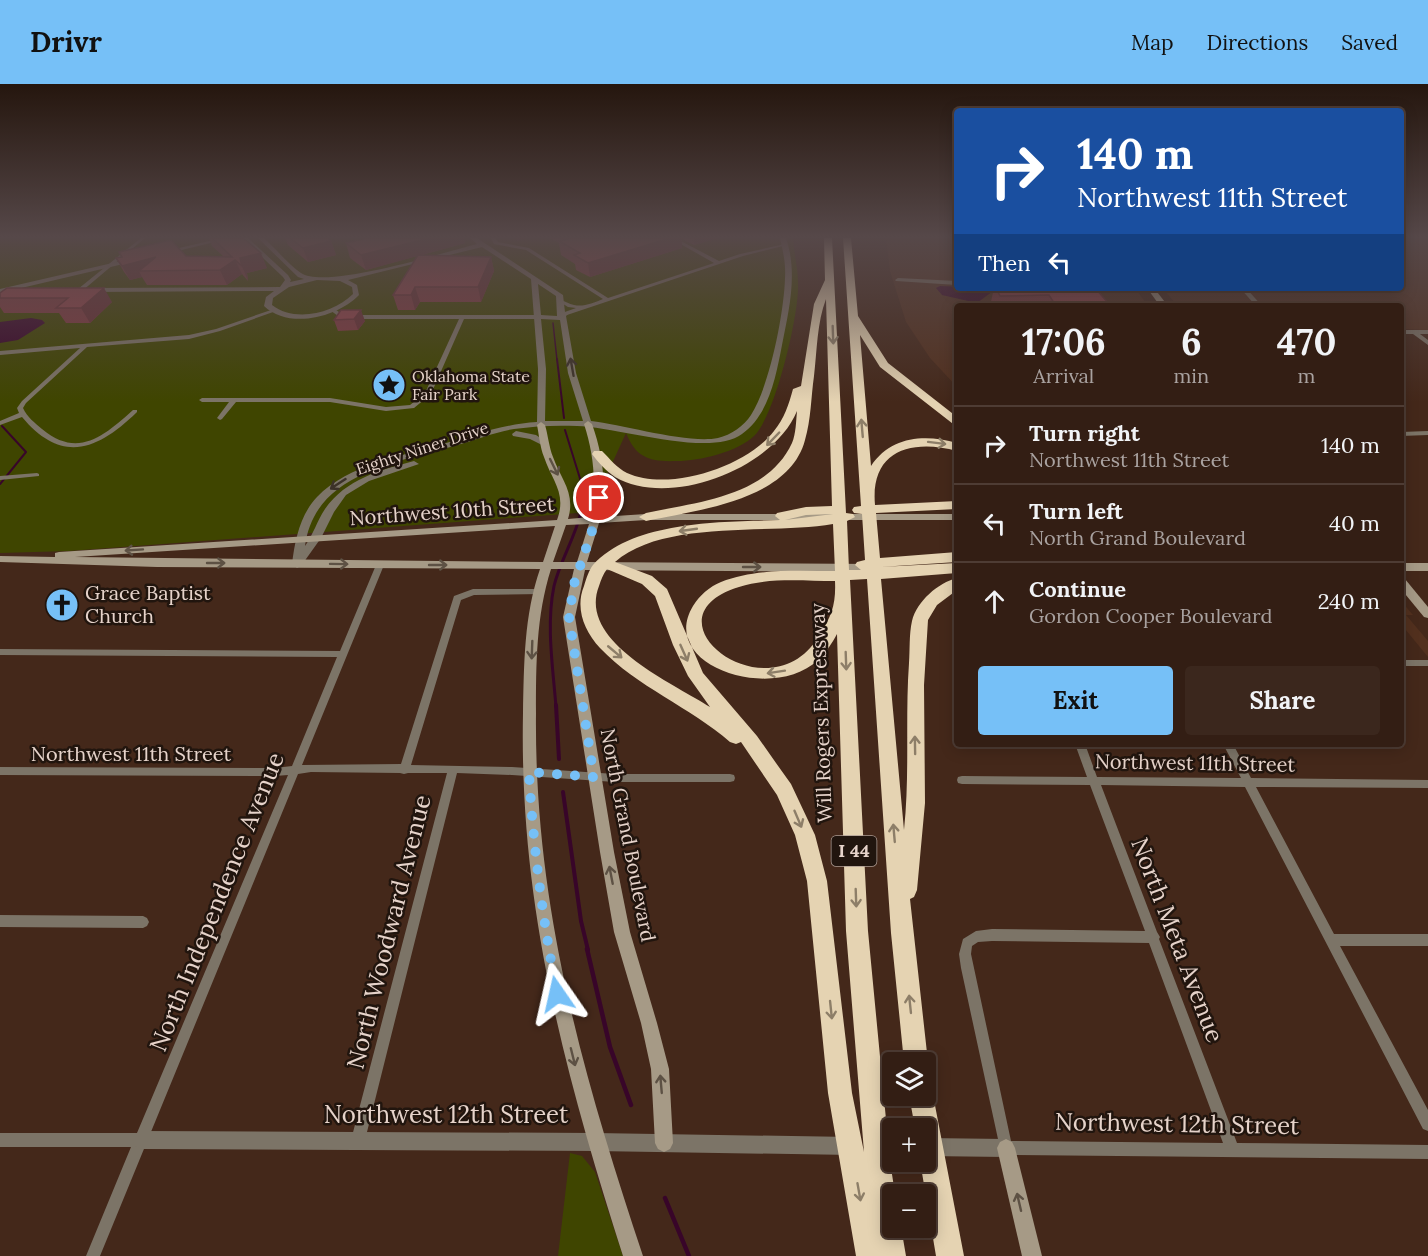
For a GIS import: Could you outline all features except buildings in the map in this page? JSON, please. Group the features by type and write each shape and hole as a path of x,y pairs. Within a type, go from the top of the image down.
{"highway":[{"path":"646,517 738,495 764,482 792,458 799,441 819,304 823,293"},
{"name":"Will Rogers Expressway","path":"831,293 863,1016 877,1161 892,1256"},
{"name":"I 44","path":"851,293 902,933 915,1052"},
{"path":"853,316 884,365 954,420"},
{"path":"597,454 622,476 644,482 688,480 721,471 751,457 776,437 790,415 799,388 810,370"},
{"path":"867,486 885,455 899,447 928,442 954,446"},
{"path":"770,768 731,731 626,661 606,644 588,615 588,590 596,573 610,558 629,547 679,531 808,517 905,513 954,505"},
{"path":"781,516 848,517"},
{"path":"844,602 820,648 807,661 787,670 767,674 742,671 721,663 704,650 695,634 695,617 702,603 717,590 744,580 811,572 902,567 954,558"},
{"path":"623,567 647,580 662,593 681,645 696,676 708,693 751,741 770,768 796,814 812,856 817,881 840,1093 870,1256"},
{"path":"844,568 954,568"},
{"path":"902,933 916,803 915,706 920,620 931,601 941,592 954,586"},
{"path":"923,1106 950,1256"}],"main road":[{"name":"North Grand Boulevard","path":"588,423 597,454 599,498 574,584 569,617 594,777 622,932 660,1069 658,1143"},
{"path":"541,425 544,443 565,495 566,509 538,592 532,642 529,772 533,835 544,922 557,994 595,1142 633,1256"},
{"path":"848,517 905,513 954,518"},
{"name":"Northwest 10th Street","path":"0,559 541,522 646,517 781,516"},
{"name":"Northwest 10th Street","path":"23,559 54,562 522,565 811,572 844,568"},
{"path":"1404,567 1428,567"},
{"path":"1404,586 1428,614"},
{"path":"997,1148 1032,1256"}],"street":[{"path":"120,298 126,293"},
{"path":"267,302 274,293"},
{"path":"0,353 197,336 273,311 287,315 302,315 333,310 351,301 356,293"},
{"path":"535,293 542,369 541,425"},
{"path":"556,293 562,301 570,306 593,305"},
{"path":"596,293 608,300"},
{"path":"333,310 340,315 353,317 559,318 564,314 630,293"},
{"name":"Eighty Niner Drive","path":"297,564 298,539 321,498 343,480 376,466 513,431 534,430 541,425 588,423 703,443 731,437 750,423 759,410 774,372 787,293"},
{"path":"90,298 258,298 267,302 273,311"},
{"path":"562,301 572,373 588,423"},
{"path":"202,400 330,400 387,409 412,407 428,394 462,317"},
{"path":"1404,332 1428,332"},
{"path":"1414,332 1428,343"},
{"path":"84,347 24,402 20,408 23,414 50,440 71,446 89,444 102,439 135,411"},
{"path":"220,418 234,400"},
{"path":"513,431 541,407"},
{"path":"0,423 23,414"},
{"path":"594,440 609,430 620,428"},
{"path":"513,431 544,443"},
{"name":"Eighty Niner Drive","path":"297,564 316,538 335,501 354,485 380,474 513,431"},
{"path":"1404,434 1428,433"},
{"path":"0,478 37,475"},
{"name":"North Independence Avenue","path":"93,1256 380,565"},
{"name":"North Woodward Avenue","path":"404,770 458,596 473,592 538,592"},
{"path":"0,652 343,654"},
{"path":"1404,663 1428,663"},
{"name":"North Meta Avenue","path":"1081,747 1233,1151"},
{"path":"1230,747 1428,1124"},
{"name":"North Woodward Avenue","path":"358,1140 453,769"},
{"name":"Northwest 11th Street","path":"0,771 275,772 453,769 594,777 730,778"},
{"name":"Northwest 11th Street","path":"962,780 1428,784"},
{"path":"0,921 143,922"},
{"path":"997,1148 965,954 970,940 992,935 1154,937"},
{"path":"1332,940 1428,940"},
{"name":"Northwest 12th Street","path":"0,1140 358,1140 882,1146"},
{"name":"Northwest 12th Street","path":"936,1147 1428,1152"}],"shaded area":[{"path":"897,293 1138,293 1146,303 954,303 954,384 930,358 906,322"},
{"path":"940,293 991,293 977,303"},
{"path":"1166,293 1428,293 1428,330 1404,329 1404,303 1175,303"},
{"path":"31,318 42,320 45,323 18,340 0,343 0,322"},
{"path":"1404,604 1413,615 1406,615 1428,641 1428,657 1404,628"}],"green space":[{"name":"Oklahoma State Fair Park","path":"0,293 798,293 795,316 778,387 762,425 754,436 738,447 718,454 686,461 659,461 639,453 626,433 605,479 604,511 69,551 0,553"},
{"path":"570,1153 582,1156 595,1172 623,1256 558,1256"}],"waterway":[{"path":"553,323 557,360"},
{"path":"557,359 564,418"},
{"path":"0,484 26,452 2,426"},
{"path":"565,430 582,485 581,514"},
{"path":"556,707 551,646 552,601 554,586 581,512"},
{"path":"556,705 559,759"},
{"path":"563,792 581,921 588,950"},
{"path":"587,949 610,1047 631,1105"},
{"path":"665,1198 689,1256"}],"place":[{"name":"Oklahoma State Fair Park","path":"389,385"},
{"name":"Grace Baptist Church","path":"62,605"}],"route":[{"path":"557,994 541,900 533,835 529,772 594,777 569,617 574,584 595,522 599,498"}]}
